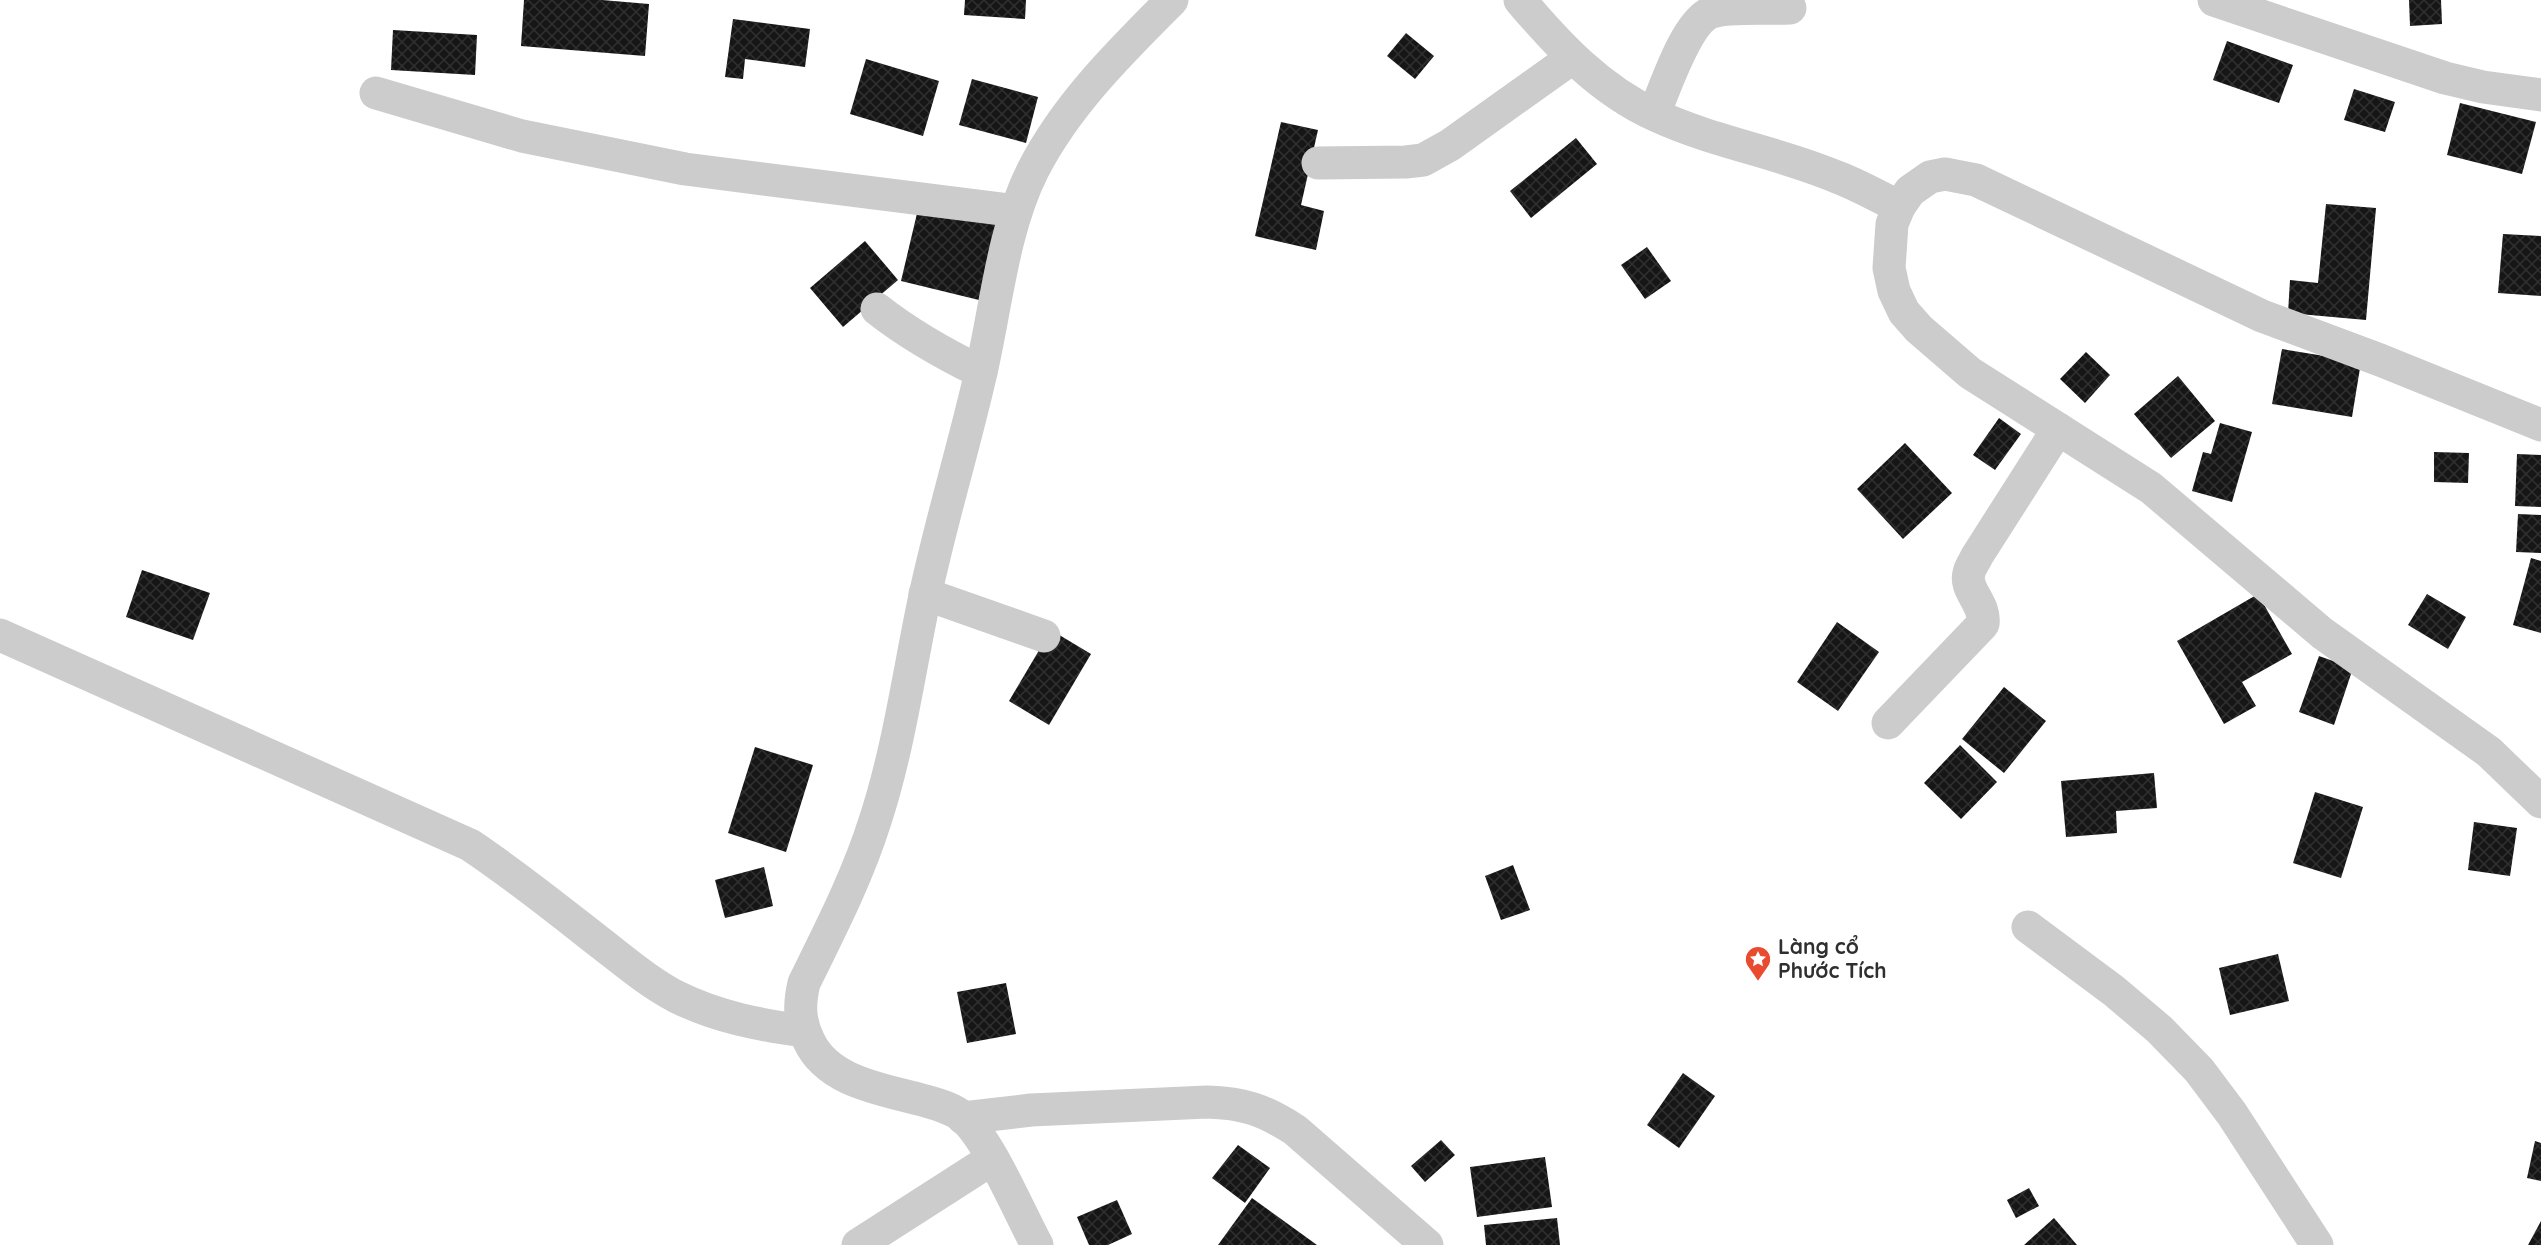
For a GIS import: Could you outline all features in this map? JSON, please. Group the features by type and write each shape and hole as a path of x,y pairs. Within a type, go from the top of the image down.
{"street":[{"path":"1037,1245 992,1159 963,1118 948,1108 868,1085 833,1070 811,1047 804,1031 800,999 804,983 850,890 875,821 894,756 925,594 981,372 1016,211 1043,153 1068,115 1104,72 1172,0"},
{"path":"1520,0 1572,58 1627,99 1654,114 1701,133 1836,176 1899,207"},
{"path":"2214,0 2445,78 2483,87 2541,95"},
{"path":"1654,114 1688,36 1702,16 1714,10 1790,8"},
{"path":"1318,163 1423,160 1450,145 1572,58"},
{"path":"376,93 522,136 685,169 1016,211"},
{"path":"2541,426 2380,360 2262,316 1977,180 1945,174 1930,177 1910,191 1899,207 1892,224 1889,268 1894,291 1904,312 1919,329 1970,373 2151,488 2322,633 2489,752 2541,802"},
{"path":"878,309 933,349 981,372"},
{"path":"1888,723 1983,624 1983,609 1971,591 1968,575 1977,556 2058,429"},
{"path":"925,594 1044,636"},
{"path":"0,635 470,845 503,867 642,975 675,996 701,1008 738,1020 804,1031"},
{"path":"2028,927 2114,991 2159,1029 2199,1070 2232,1114 2317,1245"},
{"path":"963,1118 1031,1110 1207,1102 1234,1103 1255,1108 1294,1130 1427,1245"},
{"path":"858,1245 992,1159"}],"building":[{"path":"524,0 602,0 649,4 645,56 521,46"},
{"path":"965,0 1026,0 1025,19 964,15"},
{"path":"2409,0 2441,0 2442,24 2410,26"},
{"path":"733,19 810,29 805,67 745,59 743,79 725,77"},
{"path":"393,30 477,35 475,75 391,70"},
{"path":"1406,33 1434,56 1415,79 1387,56"},
{"path":"2227,41 2293,65 2279,103 2213,80"},
{"path":"866,59 939,81 923,136 850,114"},
{"path":"972,79 1038,97 1026,143 959,125"},
{"path":"2354,89 2395,102 2385,132 2344,120"},
{"path":"2460,103 2536,122 2522,174 2447,155"},
{"path":"1281,122 1318,130 1301,205 1324,211 1316,250 1255,236"},
{"path":"1576,138 1597,164 1531,218 1510,191"},
{"path":"2326,204 2376,208 2366,320 2288,313 2290,280 2318,283"},
{"path":"919,205 997,224 979,300 901,281"},
{"path":"2503,234 2541,236 2541,296 2498,293"},
{"path":"865,241 898,280 843,327 810,288"},
{"path":"1647,247 1671,281 1645,299 1621,265"},
{"path":"2282,349 2361,362 2352,417 2272,404"},
{"path":"2086,352 2110,375 2085,403 2060,379"},
{"path":"2178,376 2215,421 2171,458 2134,414"},
{"path":"1999,418 2021,434 1995,470 1973,455"},
{"path":"2220,423 2252,432 2232,502 2192,491 2203,452 2211,454"},
{"path":"1905,443 1952,493 1903,539 1857,489"},
{"path":"2434,452 2469,453 2468,483 2434,482"},
{"path":"2517,454 2541,455 2541,507 2515,506"},
{"path":"2518,514 2541,515 2541,553 2516,552"},
{"path":"2531,558 2541,561 2541,633 2513,625"},
{"path":"142,570 210,593 193,640 126,617"},
{"path":"2258,594 2292,654 2242,682 2256,706 2224,724 2177,641"},
{"path":"2427,594 2466,617 2448,649 2408,625"},
{"path":"1837,622 1879,652 1838,711 1797,682"},
{"path":"1051,630 1091,654 1049,725 1009,701"},
{"path":"2319,656 2353,668 2334,725 2299,712"},
{"path":"2004,687 2046,721 2004,773 1962,739"},
{"path":"1960,745 1997,782 1961,819 1924,783"},
{"path":"755,747 813,765 786,852 728,833"},
{"path":"2154,773 2157,808 2116,811 2117,833 2066,837 2061,781"},
{"path":"2315,792 2363,807 2341,878 2293,863"},
{"path":"2474,822 2517,828 2510,876 2468,870"},
{"path":"1513,865 1530,910 1501,920 1485,876"},
{"path":"764,867 773,906 725,918 715,880"},
{"path":"2278,954 2289,1001 2230,1015 2219,968"},
{"path":"1006,983 1016,1034 967,1043 957,992"},
{"path":"1683,1073 1715,1096 1679,1148 1647,1125"},
{"path":"1441,1140 1455,1155 1425,1182 1411,1166"},
{"path":"2535,1141 2541,1143 2541,1181 2527,1178"},
{"path":"1238,1145 1270,1168 1245,1203 1212,1178"},
{"path":"1545,1157 1552,1207 1477,1217 1470,1167"},
{"path":"2029,1188 2039,1206 2016,1218 2007,1200"},
{"path":"1252,1198 1317,1245 1218,1245"},
{"path":"1117,1200 1132,1234 1108,1245 1089,1245 1077,1217"},
{"path":"1557,1218 1560,1245 1486,1245 1484,1225"},
{"path":"2054,1218 2077,1245 2024,1245"},
{"path":"2541,1221 2541,1245 2528,1245"}],"place":[{"name":"Làng cổ Phước Tích","path":"1758,982"}]}
